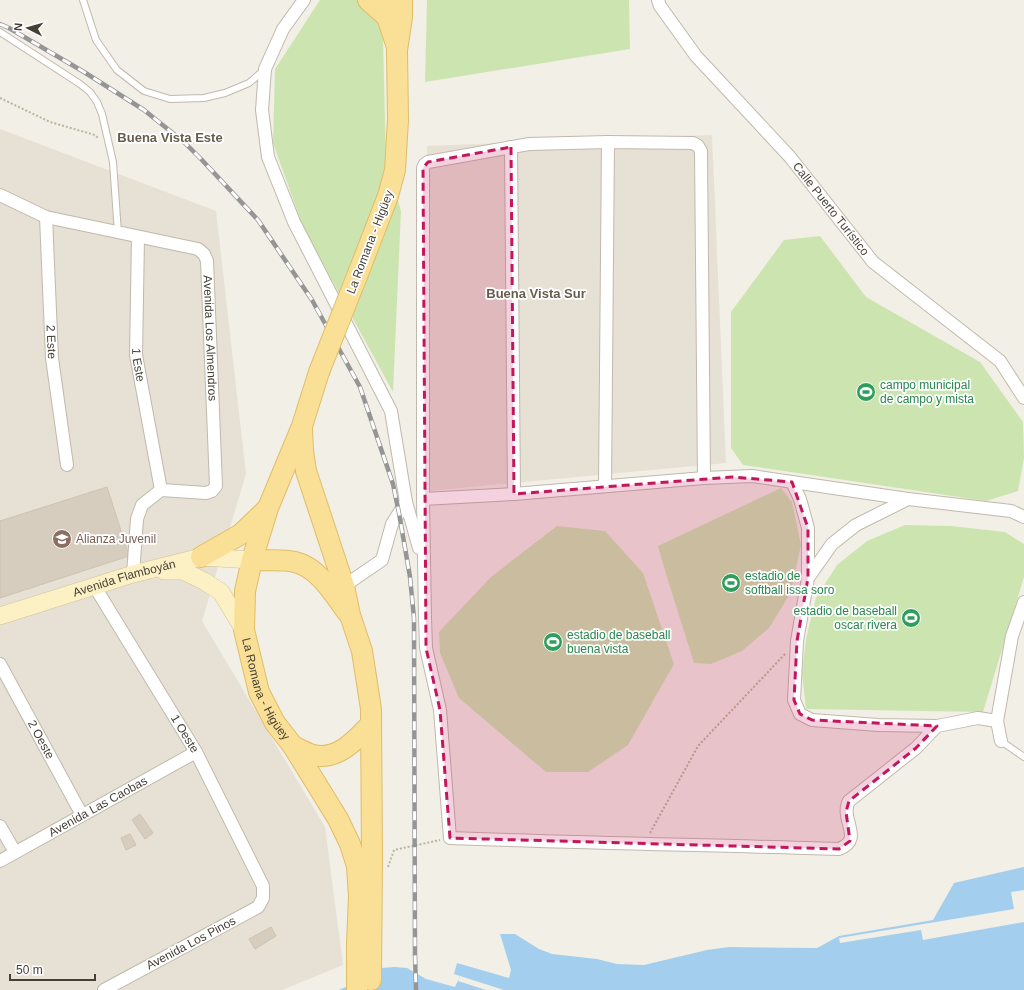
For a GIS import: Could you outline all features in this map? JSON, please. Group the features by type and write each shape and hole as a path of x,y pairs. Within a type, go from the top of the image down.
{"main road":[{"path":"368,0 387,9"},
{"name":"La Romana - Higüey","path":"364,944 357,866 350,844 338,819 292,746 275,723 259,692 244,630 245,591 252,560 268,508 302,426 319,372 388,196 395,170 398,120 397,50 402,18 402,0"},
{"name":"La Romana - Higüey","path":"387,9 397,50"},
{"name":"La Romana - Higüey","path":"302,426 303,451 306,471 344,586 350,615 362,652 371,709 372,858 364,944"},
{"path":"201,556 241,534 268,508"},
{"path":"252,560 294,562 310,568 325,582 350,615"},
{"path":"292,746 314,755 333,755 356,740 370,725"},
{"path":"357,990 364,944"},
{"path":"364,944 370,990"}],"street":[{"path":"304,0 283,29 265,69 262,110 268,157 294,222 391,411 406,502 423,565"},
{"name":"Calle Puerto Turístico","path":"658,0 660,6 696,56 790,157 873,262 1000,361 1024,398"},
{"path":"605,486 608,142"},
{"path":"704,478 701,151 698,146 693,143 608,142 529,144 511,146 492,151 428,162 425,164 423,168 423,565 426,648 440,710 450,838 582,843 644,843 839,849 847,846 850,841 851,836 846,812 846,806 849,801 916,748 937,726"},
{"path":"511,146 514,494"},
{"name":"Avenida Los Almendros","path":"0,195 46,217 198,250 204,254 207,261 216,486 212,491 206,493 161,490"},
{"name":"2 Este","path":"46,217 52,358 67,465"},
{"name":"1 Este","path":"138,237 136,355 161,490"},
{"path":"423,499 514,494 704,478 752,476 908,499 1011,511 1024,517"},
{"path":"792,482 800,499 808,528 808,578 797,641 794,700 800,714 812,720 878,725 937,726 978,718 996,721"},
{"path":"161,490 142,505 137,519 141,572 183,571 204,581 220,592 244,630"},
{"path":"808,578 832,544 856,525 908,499"},
{"path":"344,586 382,560 392,524 406,502"},
{"name":"Avenida Flamboyán","path":"0,616 141,572 201,556 252,560"},
{"name":"1 Oeste","path":"95,586 196,752 263,886"},
{"path":"1001,741 996,721 1012,636 1021,616 1024,602"},
{"name":"2 Oeste","path":"0,664 82,815"},
{"name":"Avenida Las Caobas","path":"0,860 196,752"},
{"path":"0,826 15,852"},
{"name":"Avenida Los Pinos","path":"104,990 258,907 264,898 263,886"}],"lane":[{"path":"83,0 96,40 117,70 144,91 170,99 204,98 225,94 248,83 265,69"},
{"path":"0,32 80,84 90,92 97,102 102,114 113,162 118,233"},
{"path":"1001,741 1024,757"}],"path":[{"path":"0,98 50,122 95,135 99,139"},
{"path":"644,843 698,746 797,641"},
{"path":"394,850 450,838"}],"highlighted area":[{"path":"511,147 514,494 732,477 792,482 808,528 808,578 797,641 794,700 800,714 812,720 937,726 916,748 849,801 846,812 850,841 839,849 450,838 440,710 426,648 423,168 428,162"}],"shaded area":[{"path":"0,129 216,211 246,474 202,621 325,827 343,965 282,990 0,990"},
{"path":"712,135 726,463 429,491 427,146"}],"green space":[{"path":"320,0 382,0 386,159 401,211 393,392 303,227 273,143 275,69"},
{"path":"427,0 629,0 630,49 425,82"},
{"name":"campo municipal de campo y mista","path":"820,236 866,297 980,362 1023,422 1024,458 1018,491 986,501 743,465 731,448 731,312 784,240"},
{"name":"estadio de softball issa soro","path":"781,488 792,502 801,545 791,592 769,628 742,651 711,664 694,663 658,546"},
{"name":"estadio de baseball oscar rivera","path":"905,525 951,526 1005,532 1024,544 1024,577 983,712 806,709 802,674 806,639 816,598 837,565 867,541"},
{"name":"estadio de baseball buena vista","path":"557,526 605,531 643,573 674,664 628,745 588,772 546,772 459,698 440,653 439,632 491,577"}],"water":[{"path":"1024,867 1024,990 338,990 354,984 381,968 394,967 407,968 426,979 455,987 460,976 454,974 457,963 509,978 511,970 500,934 515,934 539,949 552,954 597,959 617,964 644,965 707,950 729,947 817,948 839,936 933,920 954,883"}],"pier":[{"path":"1024,890 1024,922 923,940 921,930 840,943 839,938 1014,909 1011,892"},
{"path":"460,976 504,990 486,990 458,981"}],"building":[{"name":"Alianza Juvenil","path":"107,487 129,556 0,598 0,521"},
{"path":"140,814 153,833 145,839 132,820"},
{"path":"130,834 136,845 126,850 121,838"},
{"path":"271,927 276,936 255,949 249,939"}],"railway":[{"path":"0,24 84,72 144,110 185,143 201,159 258,220 312,300 360,387 393,484 410,577 414,618 416,990"}],"place":[{"name":"campo municipal de campo y mista","path":"866,392"},
{"name":"Alianza Juvenil","path":"62,539"},
{"name":"estadio de softball issa soro","path":"731,583"},
{"name":"estadio de baseball oscar rivera","path":"911,618"},
{"name":"estadio de baseball buena vista","path":"553,642"}],"district":[{"name":"Buena Vista Este","path":"170,137"},
{"name":"Buena Vista Sur","path":"536,293"}]}
